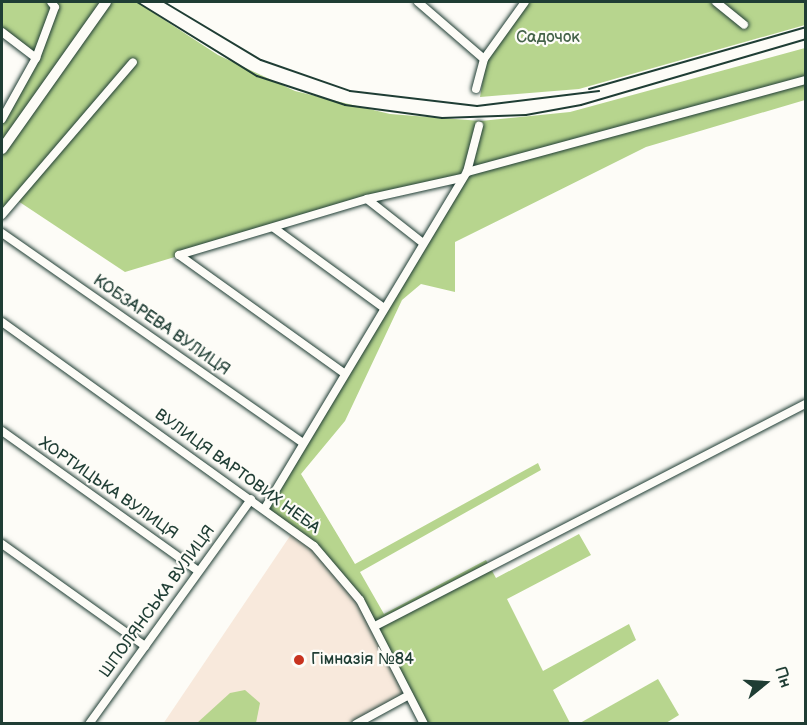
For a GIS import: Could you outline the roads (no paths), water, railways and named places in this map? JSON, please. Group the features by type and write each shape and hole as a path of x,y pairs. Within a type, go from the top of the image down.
{"street":[{"path":"2,119 36,58 55,7 51,2"},
{"path":"2,149 106,2"},
{"path":"418,2 484,59"},
{"path":"476,89 484,59 525,2"},
{"path":"716,2 744,25"},
{"path":"2,32 36,58"},
{"path":"2,215 133,62"},
{"path":"345,374 179,255 367,199 464,175 806,80"},
{"path":"264,508 464,175 478,126"},
{"path":"367,199 423,243"},
{"path":"274,228 384,308"},
{"name":"КОБЗАРЕВА ВУЛИЦЯ","path":"2,233 303,443"},
{"name":"ВУЛИЦЯ ВАРТОВИХ НЕБА","path":"2,322 264,508 336,568 375,626 424,723"},
{"path":"375,626 806,404"},
{"name":"ХОРТИЦЬКА ВУЛИЦЯ","path":"2,431 198,571"},
{"name":"ШПОЛЯНСЬКА ВУЛИЦЯ","path":"89,723 251,499"},
{"path":"2,544 145,646"},
{"path":"356,723 409,694"}],"railway":[{"path":"137,2 257,76 345,105 442,118 526,115 581,105 806,39"},
{"path":"164,2 261,60 350,91 477,106 599,91"},
{"path":"589,89 806,27"}],"place":[{"name":"Гімназія №84","path":"299,660"}],"park label":[{"name":"Садочок","path":"548,38"}]}
